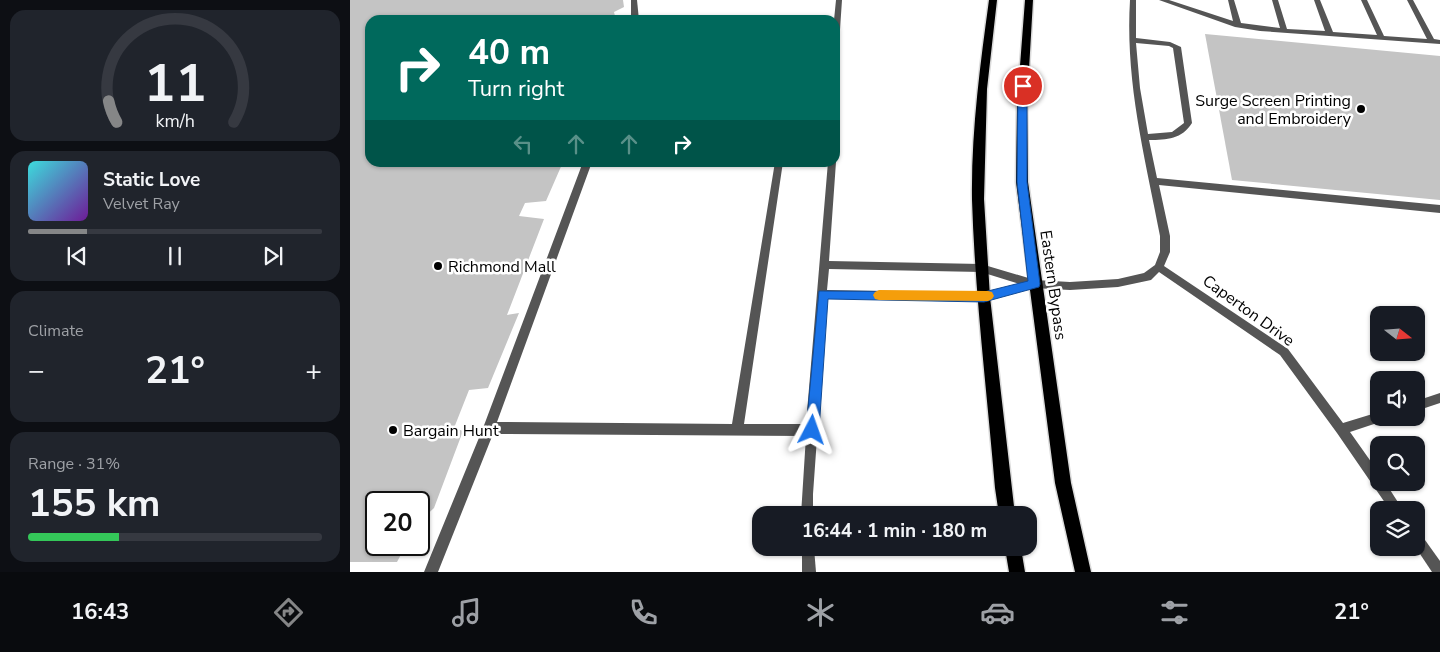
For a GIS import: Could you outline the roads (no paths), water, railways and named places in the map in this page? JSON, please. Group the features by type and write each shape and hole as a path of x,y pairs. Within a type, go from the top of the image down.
{"main road":[{"path":"993,0 982,99 978,199 981,268 1006,506"},
{"name":"Eastern Bypass","path":"1029,0 1022,105 1022,182 1034,284 1063,483 1083,572"},
{"path":"1014,556 1017,572"}],"lane":[{"path":"634,0 636,15"},
{"path":"838,15 839,0"},
{"path":"826,265 981,268 1034,284 1070,286 1118,284 1147,277 1159,267 1165,252 1165,236 1137,90 1132,40 1133,0"},
{"path":"1162,0 1238,26 1330,35 1436,42"},
{"path":"1189,0 1191,10"},
{"path":"1231,0 1238,26"},
{"path":"1275,0 1284,31"},
{"path":"1317,0 1330,35"},
{"path":"1364,0 1382,38"},
{"path":"1410,0 1436,42"},
{"path":"1132,40 1170,44 1176,47 1188,123 1186,128 1170,137 1146,137"},
{"path":"431,572 489,428 586,167"},
{"path":"736,429 778,167"},
{"path":"808,506 832,167"},
{"path":"1154,181 1440,209"},
{"name":"Caperton Drive","path":"1159,267 1284,352 1391,501"},
{"path":"823,294 984,297 1034,284"},
{"path":"1425,403 1440,398"},
{"path":"1341,429 1370,420"},
{"path":"489,428 812,430"},
{"path":"1425,550 1440,572"},
{"path":"808,556 809,572"}],"place":[{"name":"Surge Screen Printing and Embroidery","path":"1361,109"},
{"name":"Richmond Mall","path":"438,266"},
{"name":"Bargain Hunt","path":"393,430"}]}
